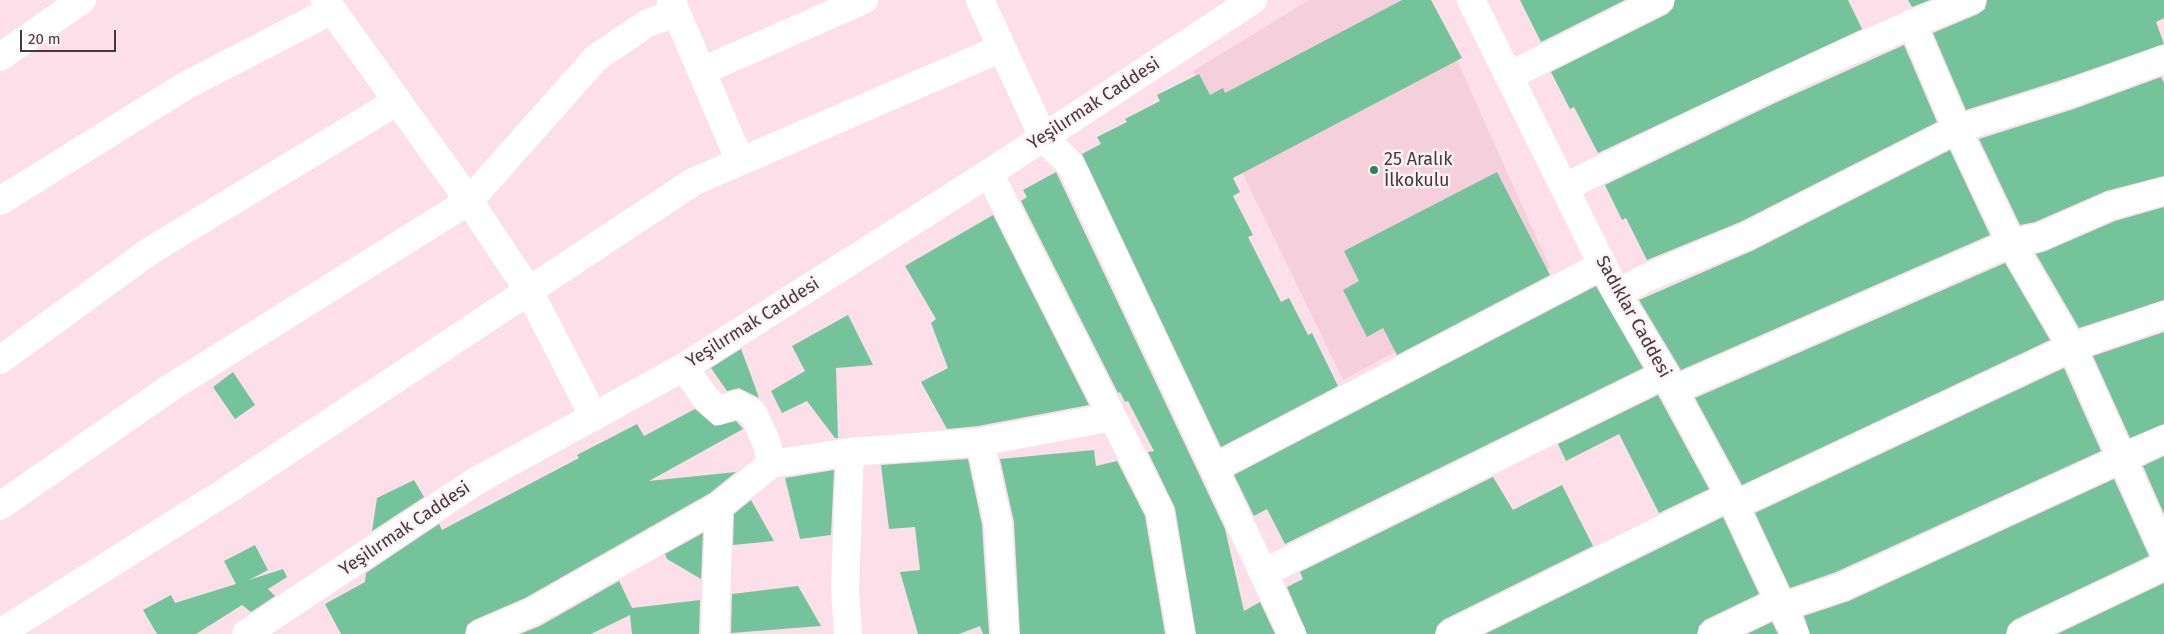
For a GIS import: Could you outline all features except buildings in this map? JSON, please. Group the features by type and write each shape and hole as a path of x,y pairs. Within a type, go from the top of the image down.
{"street":[{"path":"0,57 82,0"},
{"path":"702,71 864,0"},
{"path":"980,0 1043,137 1071,165 1292,634"},
{"name":"Yeşilırmak Caddesi","path":"246,634 476,482 684,367 989,173 1253,0"},
{"name":"Sadıklar Caddesi","path":"1470,0 1510,76 1617,294 1669,382 1732,500 1795,634"},
{"path":"1510,76 1660,0"},
{"path":"1564,187 1809,69 1912,23 1972,0"},
{"path":"0,201 185,86 328,5 469,201 529,291 594,417"},
{"path":"0,506 170,388 469,201 596,58 674,6 740,162"},
{"path":"1912,23 1957,128 2011,243 2072,347 2164,552"},
{"path":"0,633 228,490 692,182 1002,48"},
{"path":"1617,294 1646,278 1747,236 1957,128 2069,94 2164,59"},
{"path":"0,360 150,251 396,102"},
{"path":"989,173 1160,511 1181,634"},
{"path":"1263,573 1669,382 2011,243 2040,237 2110,206 2164,191"},
{"path":"1214,468 1603,265"},
{"path":"1450,634 1732,500 2072,347 2164,315"},
{"path":"684,367 704,396 719,411 737,404 753,413 767,444 771,464"},
{"path":"480,634 532,612 719,506 771,464 850,452 980,442 1112,416"},
{"path":"1712,634 1771,605 1782,607 1851,583 1997,517 2121,457 2164,439"},
{"path":"980,442 998,524 1005,634"},
{"path":"848,634 845,589 850,452"},
{"path":"715,634 719,506"},
{"path":"2021,634 2164,566"}],"shaded area":[{"name":"25 Aralık İlkokulu","path":"1309,0 1430,0 1550,268 1343,380 1193,71"}],"place":[{"name":"25 Aralık İlkokulu","path":"1374,170"}]}
